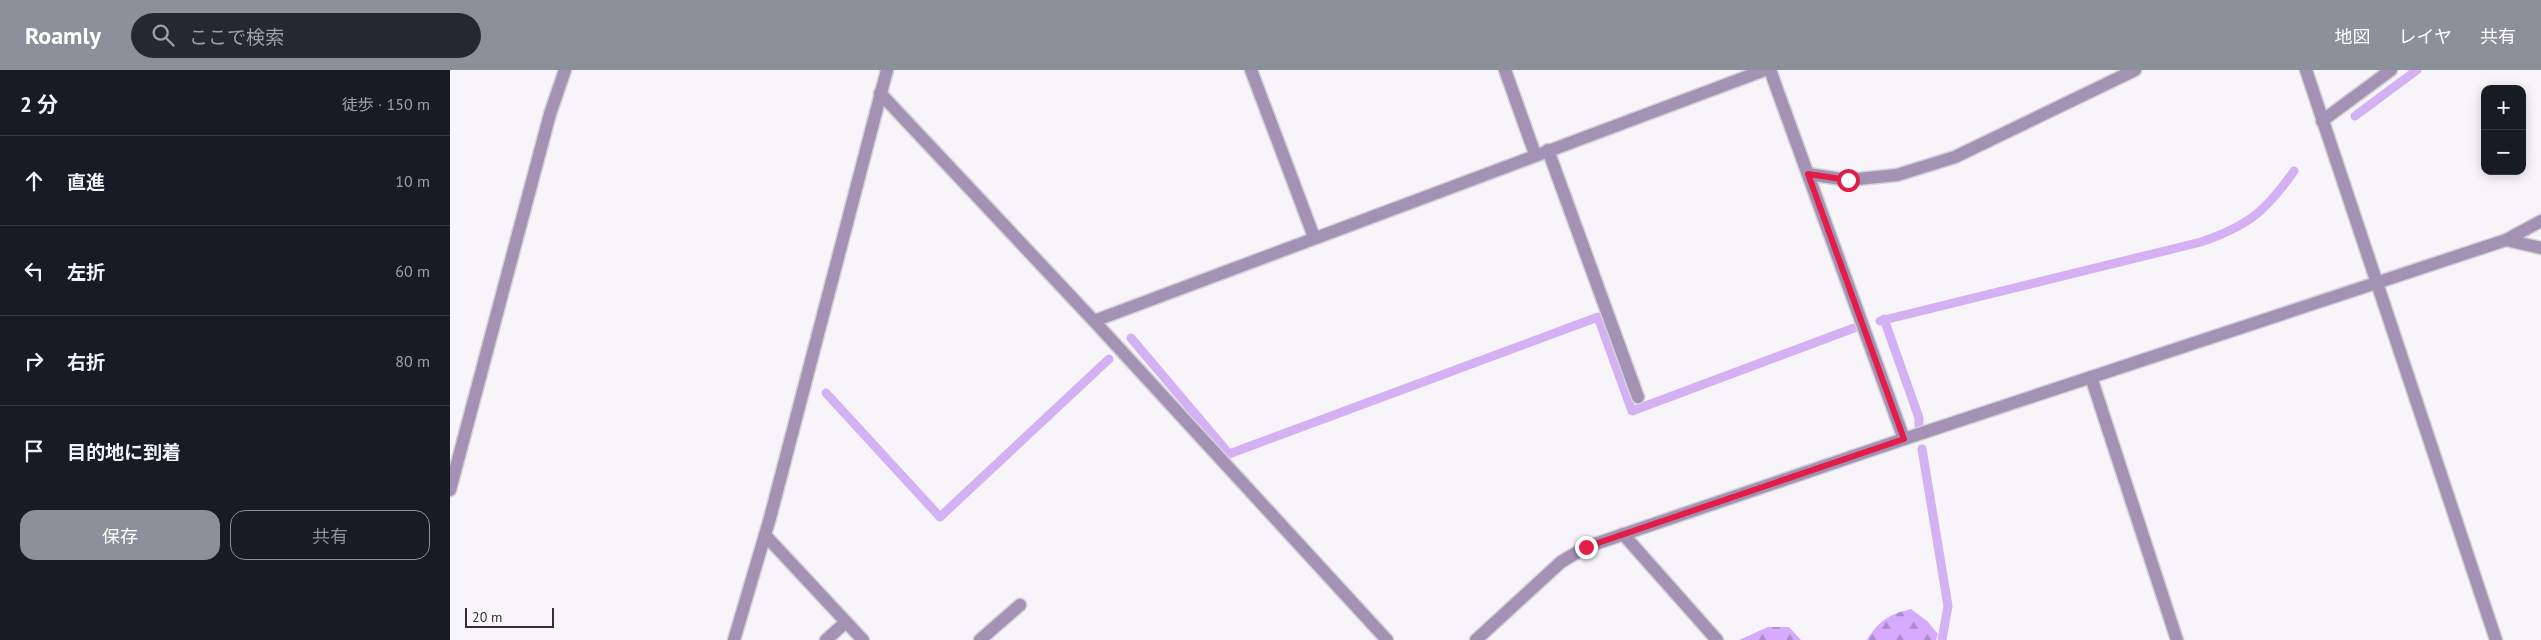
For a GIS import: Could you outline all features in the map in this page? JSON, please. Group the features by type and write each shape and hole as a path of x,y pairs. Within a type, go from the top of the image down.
{"street":[{"path":"450,490 547,124 564,70"},
{"path":"734,640 765,535 887,70"},
{"path":"1251,70 1314,237"},
{"path":"1504,70 1535,154"},
{"path":"1094,321 1535,154 1764,70"},
{"path":"1770,70 1904,439"},
{"path":"1808,174 1848,180 1897,175 1955,157 2136,70"},
{"path":"2306,70 2496,640"},
{"path":"2322,121 2391,70"},
{"path":"880,94 1094,321 1388,640"},
{"path":"1548,150 1638,397"},
{"path":"1476,640 1561,562 1586,547 2090,377 2377,284 2397,274 2506,240 2541,221"},
{"path":"2506,240 2541,248"},
{"path":"2090,377 2177,640"},
{"path":"1623,534 1717,640"},
{"path":"765,535 863,640"},
{"path":"980,640 1020,605"},
{"path":"826,640 846,622"}],"green space":[{"path":"1911,609 1927,621 1938,634 1936,640 1867,640 1885,619"},
{"path":"1768,627 1789,627 1801,640 1739,640"}],"waterway":[{"path":"2355,116 2417,70"},
{"path":"1880,321 2201,242 2231,230 2255,216 2274,197 2294,171"},
{"path":"1131,338 1229,454 1598,317 1632,411 1854,328"},
{"path":"1884,319 1919,418 1919,426"},
{"path":"826,393 940,517 1109,359"},
{"path":"1922,449 1948,606 1942,640"}],"route":[{"path":"1586,547 1904,439 1808,174 1848,180"}]}
